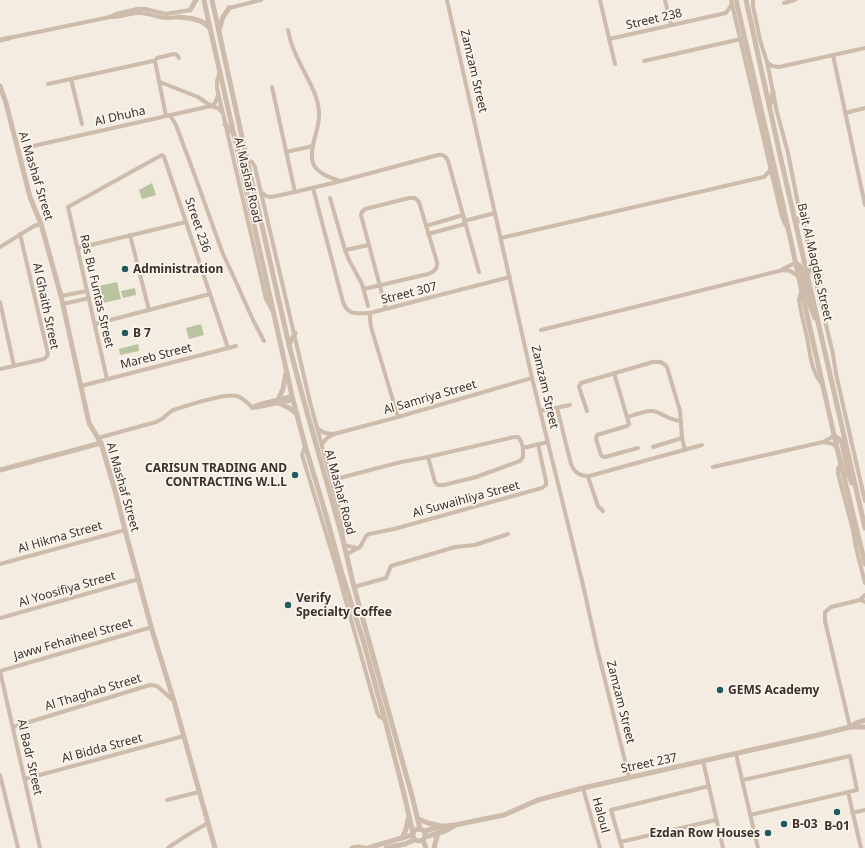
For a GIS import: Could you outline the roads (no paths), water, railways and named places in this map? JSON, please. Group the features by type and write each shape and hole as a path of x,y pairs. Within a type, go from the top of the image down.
{"street":[{"path":"110,17 137,9 166,14 190,10 196,0"},
{"name":"Al Mashaf Road","path":"204,0 286,370 305,446 342,574 363,640 417,847"},
{"name":"Al Mashaf Road","path":"212,0 289,345 342,536 354,587 422,830"},
{"path":"219,33 223,17 228,8 261,0"},
{"name":"Zamzam Street","path":"448,0 532,378 584,586 597,648 629,777"},
{"path":"600,0 615,64"},
{"path":"665,0 671,25"},
{"name":"Bait Al Maqdes Street","path":"746,0 865,528"},
{"name":"Bait Al Maqdes Street","path":"753,0 760,40 767,62 777,112 788,153 799,209 804,224 812,266 865,500"},
{"path":"784,3 794,0"},
{"path":"733,1 726,13 736,20"},
{"name":"Bait Al Maqdes Street","path":"733,1 736,20 788,228 840,463 865,564"},
{"name":"Bait Al Maqdes Street","path":"733,1 783,220 788,228"},
{"path":"0,40 79,23 138,13 145,13 164,18 178,17 198,20 205,23 210,28"},
{"name":"Street 238","path":"609,39 726,13"},
{"path":"288,30 294,50 313,90 318,105 319,122 313,146 312,158 314,166 328,176 341,181"},
{"path":"644,61 741,40"},
{"path":"767,62 772,66 778,67 865,48"},
{"path":"155,62 157,58 174,54 179,58"},
{"path":"833,55 865,205"},
{"path":"48,84 153,61 155,62"},
{"path":"155,62 168,116 176,125 223,254 264,341"},
{"path":"770,76 778,67"},
{"name":"Al Mashaf Road","path":"220,71 216,81 218,96 266,299 274,314"},
{"path":"71,79 82,124"},
{"path":"160,82 198,97 211,106 218,108 222,112"},
{"name":"Al Mashaf Street","path":"0,86 6,103 30,197 40,224 61,296 89,423 99,441 116,494 138,579 215,848"},
{"path":"272,87 295,192"},
{"path":"770,108 774,92"},
{"path":"211,106 217,101 218,96"},
{"name":"Al Dhuha","path":"33,146 211,106"},
{"path":"845,113 865,108"},
{"path":"225,124 234,135"},
{"path":"286,152 313,146"},
{"name":"Street 236","path":"68,207 162,155 164,157 228,348"},
{"path":"261,192 270,197 313,188 438,155 445,156 448,161 479,272"},
{"name":"Al Mashaf Road","path":"247,160 252,162 255,167 310,402 343,522 344,528 342,536"},
{"path":"501,238 764,177 771,168"},
{"path":"764,177 774,182"},
{"path":"313,188 346,309 355,313 370,313"},
{"path":"264,208 270,197"},
{"path":"330,198 345,250 351,265 360,279 368,306"},
{"path":"364,289 380,285 422,276 434,272 437,267 438,265 419,202 417,200 412,198 365,209 361,213 380,285 386,310"},
{"name":"Ras Bu Funtas Street","path":"68,207 107,379"},
{"path":"428,234 495,213"},
{"path":"426,226 463,215"},
{"path":"795,218 804,224"},
{"path":"78,248 186,222"},
{"path":"0,247 20,234 40,224"},
{"name":"Al Ghaith Street","path":"0,369 44,359 48,354 20,234"},
{"path":"130,235 149,310"},
{"path":"345,250 369,244"},
{"path":"540,330 780,271 796,263 801,268 810,305 819,328"},
{"path":"807,275 812,266"},
{"path":"780,271 790,271 798,276"},
{"name":"Street 307","path":"398,417 371,327 370,313 510,277"},
{"path":"61,296 87,291"},
{"path":"95,324 210,294"},
{"path":"63,304 89,298"},
{"path":"0,302 2,325 14,366"},
{"path":"289,345 295,333"},
{"name":"Mareb Street","path":"81,386 236,346"},
{"path":"587,411 579,387 581,383 653,362 658,361 664,363 667,367 680,411 684,450"},
{"path":"279,401 283,389 286,370"},
{"path":"614,373 629,423 628,426 598,434 596,436 601,455 606,457 638,448"},
{"name":"Al Samriya Street","path":"322,444 327,438 334,434 532,378"},
{"path":"0,470 99,441 156,422 163,419 173,410 223,396 230,395 241,398 252,408 293,398"},
{"path":"279,401 297,414"},
{"path":"540,411 570,405"},
{"path":"557,408 573,470 582,476 588,476 702,445"},
{"path":"628,417 651,411 673,420 681,421"},
{"path":"318,429 325,433 334,434"},
{"path":"713,467 823,442 834,436 842,443 848,473 857,495"},
{"path":"332,480 401,462 514,437 518,437 521,441 524,457 520,461 476,477 444,485 438,485 435,482 428,457"},
{"path":"653,447 682,438"},
{"path":"523,448 548,442"},
{"path":"823,442 833,444 837,448"},
{"name":"Al Suwaihliya Street","path":"346,554 361,546 366,536 370,533 394,529 542,488 545,486 546,481 538,444"},
{"name":"Bait Al Maqdes Street","path":"840,463 838,474 853,530 865,584"},
{"path":"588,476 598,506 603,511"},
{"name":"Al Hikma Street","path":"0,564 125,530"},
{"path":"354,587 386,578 391,566 455,547 475,545 508,534"},
{"path":"344,545 357,548"},
{"name":"Al Yoosifiya Street","path":"0,618 138,579"},
{"path":"850,727 824,618 826,612 831,607 863,601 865,595"},
{"name":"Jaww Fehaiheel Street","path":"0,672 152,627"},
{"name":"Al Badr Street","path":"0,672 40,848"},
{"name":"Al Thaghab Street","path":"13,727 150,685 157,686 174,701"},
{"name":"Street 237","path":"850,727 865,720"},
{"name":"Street 237","path":"422,830 504,815 538,800 629,777 850,727 865,726"},
{"name":"Al Bidda Street","path":"25,779 184,736"},
{"path":"736,754 758,848"},
{"path":"743,780 850,756 857,790 750,815"},
{"path":"703,761 723,848"},
{"path":"0,776 18,848"},
{"path":"622,848 611,810 709,786"},
{"name":"Haloul","path":"583,788 600,848"},
{"path":"168,800 199,792"},
{"path":"848,792 860,848"},
{"path":"852,813 865,810"},
{"path":"402,838 409,816"},
{"path":"418,819 428,823 444,826"},
{"path":"620,842 716,820"},
{"path":"168,848 175,842 181,840 208,823"},
{"name":"Street 237","path":"424,839 445,831 455,825"},
{"path":"387,848 405,844 414,837 416,830 422,830 425,834 424,839 426,848"},
{"path":"434,848 438,833"},
{"path":"368,848 402,838 414,837"},
{"path":"414,837 418,842 424,839"},
{"path":"352,848 364,848"},
{"path":"387,848 394,848"}],"place":[{"name":"Administration","path":"125,269"},
{"name":"B 7","path":"125,333"},
{"name":"CARISUN TRADING AND CONTRACTING W.L.L","path":"295,475"},
{"name":"Verify Specialty Coffee","path":"288,605"},
{"name":"GEMS Academy","path":"720,690"},
{"name":"B-01","path":"837,812"},
{"name":"B-03","path":"784,824"},
{"name":"Ezdan Row Houses","path":"768,833"}]}
